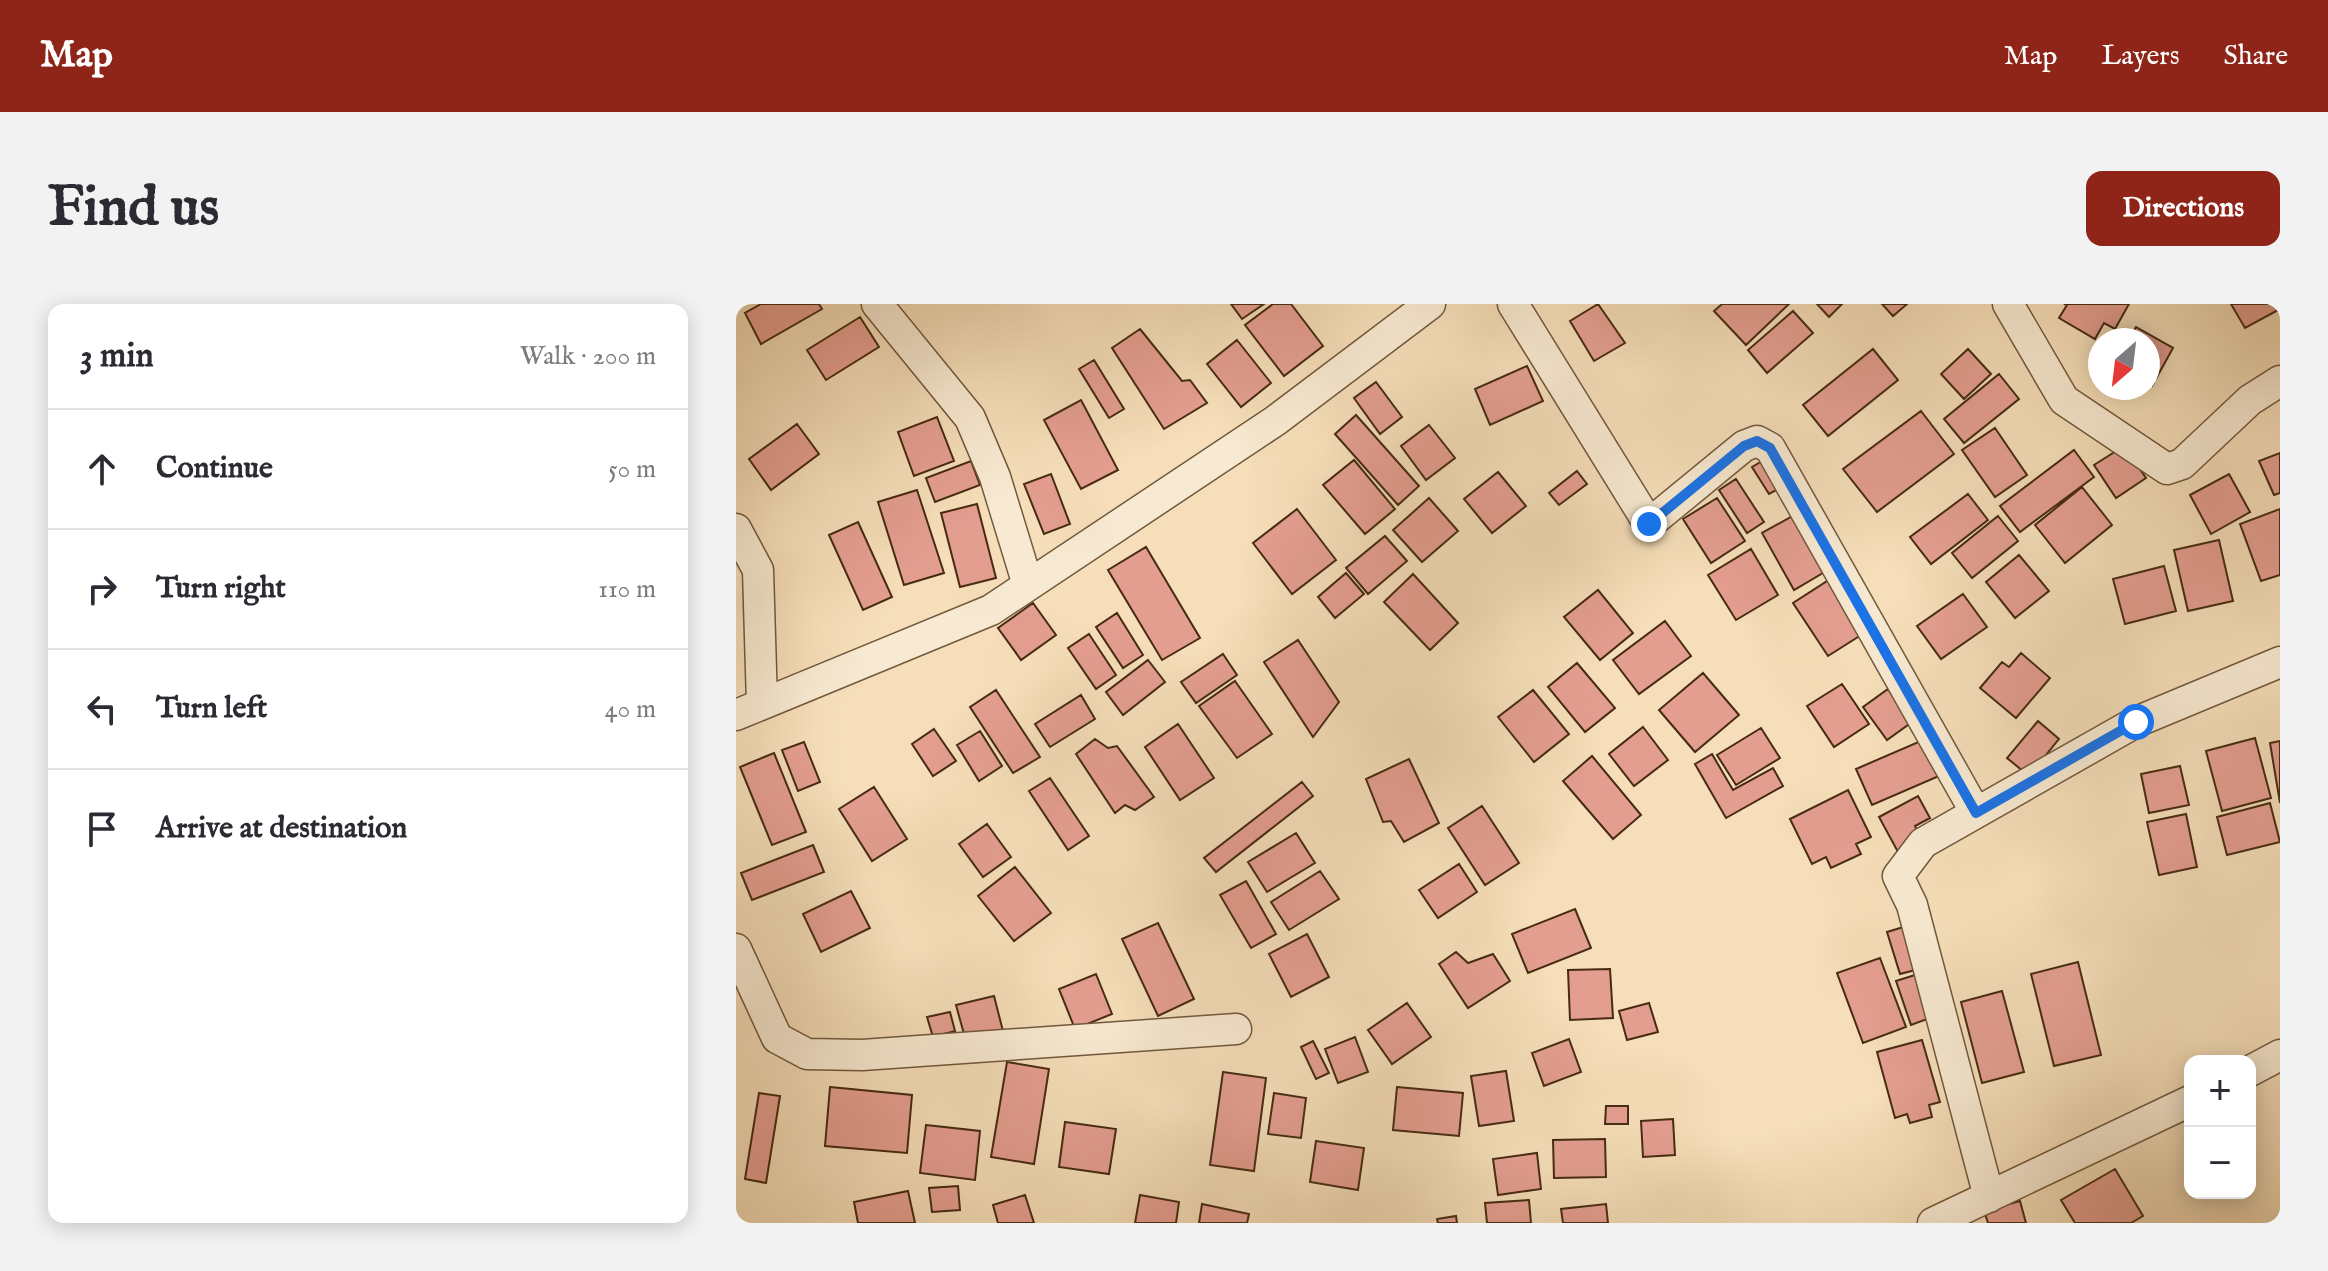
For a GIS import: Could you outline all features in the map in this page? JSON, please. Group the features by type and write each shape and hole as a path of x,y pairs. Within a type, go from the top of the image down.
{"street":[{"path":"877,304 970,418 995,477 1028,585"},
{"path":"1513,304 1649,524 1744,446 1757,441 1770,448 1976,813"},
{"path":"2008,304 2064,400 2167,469 2182,464 2250,400 2280,381"},
{"path":"736,529 758,570 749,709 991,610 1275,421 1422,306"},
{"path":"1989,1197 1912,905 1898,876 1923,843 2136,722 2280,662"},
{"path":"736,949 777,1038 807,1054 862,1055 1236,1029"},
{"path":"2256,1068 2280,1055"},
{"path":"1933,1223 2184,1104"}],"building":[{"path":"761,304 819,304 822,309 761,344 745,313"},
{"path":"1231,304 1264,304 1242,319"},
{"path":"1273,304 1291,304 1323,346 1284,376 1245,325"},
{"path":"1598,304 1625,343 1594,361 1570,321"},
{"path":"1722,304 1789,304 1746,345 1714,311"},
{"path":"1817,304 1842,304 1829,317"},
{"path":"1882,304 1907,304 1893,316"},
{"path":"2064,304 2129,304 2116,328 2104,323 2101,328 2088,328 2088,335 2059,318 2067,305"},
{"path":"2231,304 2280,304 2280,309 2245,328"},
{"path":"1793,311 1813,333 1767,373 1748,350"},
{"path":"860,317 879,347 826,380 807,350"},
{"path":"1140,329 1182,381 1190,380 1207,403 1164,429 1112,348"},
{"path":"1237,340 1271,383 1241,407 1207,364"},
{"path":"2160,341 2173,348 2160,372"},
{"path":"1873,349 1898,380 1828,436 1803,405"},
{"path":"1968,349 1991,374 1964,399 1941,374"},
{"path":"1094,360 1124,409 1109,418 1079,369"},
{"path":"1527,366 1543,401 1490,425 1475,389"},
{"path":"1999,374 2019,399 1964,443 1944,419"},
{"path":"1376,382 1402,417 1380,434 1354,398"},
{"path":"1081,400 1118,470 1081,489 1044,420"},
{"path":"1921,411 1954,454 1877,512 1843,469"},
{"path":"1356,415 1419,486 1398,505 1335,434"},
{"path":"937,417 954,461 914,476 898,432"},
{"path":"797,424 819,454 771,490 749,459"},
{"path":"1429,425 1455,458 1426,480 1401,446"},
{"path":"1995,428 2027,475 1995,497 1962,450"},
{"path":"2124,446 2146,478 2116,498 2094,465"},
{"path":"2074,450 2094,477 2020,532 2000,506"},
{"path":"2280,453 2280,493 2274,495 2259,461"},
{"path":"1769,457 1786,485 1769,494 1752,467"},
{"path":"1354,460 1395,509 1365,534 1323,485"},
{"path":"971,461 980,485 935,502 926,478"},
{"path":"1577,471 1587,484 1559,505 1549,493"},
{"path":"1498,472 1526,506 1492,533 1464,499"},
{"path":"1051,474 1070,524 1044,534 1024,484"},
{"path":"2229,474 2250,512 2211,534 2190,495"},
{"path":"1736,479 1764,522 1747,533 1719,490"},
{"path":"2082,487 2112,525 2065,563 2035,525"},
{"path":"917,490 944,573 904,585 878,502"},
{"path":"1968,494 1988,520 1931,564 1910,537"},
{"path":"1429,498 1458,531 1422,562 1393,530"},
{"path":"1717,498 1745,541 1711,563 1683,519"},
{"path":"977,504 996,578 960,587 941,513"},
{"path":"1297,509 1336,560 1292,594 1253,543"},
{"path":"2280,509 2280,575 2261,581 2240,524"},
{"path":"1796,514 1828,570 1794,590 1762,533"},
{"path":"1998,516 2018,541 1972,578 1952,553"},
{"path":"858,522 892,597 863,610 829,535"},
{"path":"1385,536 1407,561 1368,594 1346,568"},
{"path":"2219,540 2233,601 2188,611 2174,550"},
{"path":"1146,547 1200,638 1162,660 1108,570"},
{"path":"1751,549 1778,595 1736,620 1708,575"},
{"path":"2019,555 2049,591 2015,618 1986,582"},
{"path":"2164,566 2176,611 2125,624 2113,579"},
{"path":"1346,573 1364,594 1335,618 1318,597"},
{"path":"1413,574 1458,623 1430,650 1384,602"},
{"path":"1835,576 1869,630 1828,656 1793,603"},
{"path":"1598,590 1633,633 1600,660 1564,617"},
{"path":"1963,594 1987,627 1941,659 1917,626"},
{"path":"1033,603 1056,635 1021,660 998,628"},
{"path":"1117,613 1143,655 1123,668 1096,627"},
{"path":"1665,621 1691,656 1639,694 1613,660"},
{"path":"1089,634 1116,675 1096,689 1068,648"},
{"path":"1298,640 1339,702 1313,737 1264,662"},
{"path":"2021,653 2050,678 2016,718 1980,688 2002,662 2009,667"},
{"path":"1223,654 1237,675 1196,703 1181,682"},
{"path":"1148,660 1165,682 1123,715 1106,692"},
{"path":"1577,663 1615,708 1585,732 1548,687"},
{"path":"1703,673 1739,715 1695,752 1659,710"},
{"path":"1235,681 1272,734 1237,758 1199,706"},
{"path":"1842,684 1869,724 1834,747 1807,706"},
{"path":"1888,689 1912,722 1887,740 1863,707"},
{"path":"996,690 1040,757 1013,773 970,707"},
{"path":"1533,690 1569,734 1534,762 1498,717"},
{"path":"1081,695 1095,719 1050,747 1035,724"},
{"path":"2038,721 2059,739 2029,776 2007,758"},
{"path":"1178,724 1214,778 1180,800 1145,747"},
{"path":"1643,727 1668,760 1634,786 1609,754"},
{"path":"1761,728 1780,758 1736,785 1717,755"},
{"path":"934,729 956,761 933,776 912,744"},
{"path":"980,731 1002,766 979,781 957,745"},
{"path":"2255,738 2271,798 2222,811 2206,751"},
{"path":"1095,739 1108,748 1117,746 1154,797 1135,810 1125,805 1115,813 1076,754"},
{"path":"1923,740 1939,776 1872,805 1856,769"},
{"path":"2280,741 2280,803 2270,743"},
{"path":"804,742 820,782 798,791 782,750"},
{"path":"774,753 806,832 772,845 740,767"},
{"path":"1712,754 1733,790 1773,768 1783,786 1726,818 1695,764"},
{"path":"1592,756 1641,815 1613,839 1563,781"},
{"path":"1409,759 1439,823 1404,842 1391,821 1383,822 1366,779"},
{"path":"2180,766 2189,805 2149,813 2141,774"},
{"path":"1050,778 1089,836 1068,850 1029,791"},
{"path":"1302,782 1313,796 1216,872 1204,858"},
{"path":"874,787 907,839 872,861 839,809"},
{"path":"1848,790 1871,837 1856,844 1861,854 1831,868 1826,857 1812,864 1790,819"},
{"path":"1918,796 1930,818 1915,826 1922,839 1898,852 1879,817"},
{"path":"2270,803 2280,842 2227,855 2217,817"},
{"path":"1482,806 1519,863 1485,885 1448,828"},
{"path":"2186,814 2197,867 2159,875 2147,822"},
{"path":"987,824 1011,857 983,877 959,844"},
{"path":"1296,833 1315,863 1267,892 1248,862"},
{"path":"813,845 824,872 752,900 741,873"},
{"path":"1459,864 1477,892 1438,918 1419,890"},
{"path":"1015,867 1051,913 1014,941 978,896"},
{"path":"1320,871 1339,899 1289,930 1271,902"},
{"path":"1246,881 1276,934 1251,948 1220,895"},
{"path":"851,891 870,928 821,952 803,914"},
{"path":"1575,909 1591,948 1528,973 1512,934"},
{"path":"1158,923 1194,999 1158,1016 1122,939"},
{"path":"1910,925 1923,968 1900,974 1887,932"},
{"path":"1307,934 1329,977 1291,997 1269,954"},
{"path":"1456,952 1468,963 1493,954 1510,981 1468,1008 1439,964"},
{"path":"1880,958 1906,1027 1863,1043 1837,973"},
{"path":"2078,962 2101,1055 2054,1066 2031,974"},
{"path":"1610,969 1613,1018 1570,1020 1568,970"},
{"path":"1096,974 1112,1014 1075,1029 1059,989"},
{"path":"1915,975 1930,1018 1911,1025 1896,981"},
{"path":"2002,991 2024,1072 1982,1083 1961,1002"},
{"path":"994,996 1004,1035 967,1045 956,1005"},
{"path":"1407,1003 1431,1037 1392,1064 1368,1030"},
{"path":"1649,1003 1658,1032 1627,1040 1619,1011"},
{"path":"950,1012 955,1031 933,1037 927,1017"},
{"path":"1355,1037 1368,1072 1338,1083 1325,1049"},
{"path":"1569,1039 1581,1072 1544,1086 1532,1053"},
{"path":"1922,1040 1940,1102 1929,1105 1932,1117 1910,1123 1907,1114 1895,1118 1877,1052"},
{"path":"1313,1041 1329,1073 1316,1079 1301,1047"},
{"path":"1007,1062 1049,1069 1034,1164 991,1157"},
{"path":"1506,1071 1514,1121 1479,1126 1471,1076"},
{"path":"1223,1072 1266,1078 1254,1171 1210,1165"},
{"path":"830,1087 912,1095 907,1153 825,1146"},
{"path":"1397,1087 1463,1093 1459,1136 1393,1130"},
{"path":"759,1093 780,1096 766,1183 745,1179"},
{"path":"1274,1093 1306,1098 1301,1138 1268,1134"},
{"path":"1606,1106 1628,1106 1628,1124 1605,1124"},
{"path":"1673,1119 1675,1155 1643,1157 1641,1121"},
{"path":"1065,1122 1116,1129 1109,1174 1059,1167"},
{"path":"926,1125 980,1131 975,1180 920,1173"},
{"path":"1605,1139 1606,1177 1554,1178 1553,1140"},
{"path":"1316,1141 1364,1148 1358,1190 1310,1182"},
{"path":"1537,1153 1541,1189 1498,1195 1493,1159"},
{"path":"2115,1169 2143,1216 2131,1223 2075,1223 2061,1200"},
{"path":"958,1186 960,1210 932,1212 929,1188"},
{"path":"908,1191 915,1223 858,1223 854,1202"},
{"path":"1025,1195 1034,1223 998,1223 993,1205"},
{"path":"1140,1195 1179,1202 1176,1223 1135,1223"},
{"path":"1529,1200 1531,1223 1487,1223 1485,1203"},
{"path":"2020,1201 2026,1223 1988,1223 1984,1211"},
{"path":"1202,1204 1249,1214 1247,1223 1199,1223"},
{"path":"1606,1204 1608,1223 1563,1223 1561,1209"},
{"path":"1456,1216 1457,1223 1438,1223 1437,1219"}],"route":[{"path":"1649,524 1744,446 1757,441 1770,448 1976,813 2136,722"}]}
